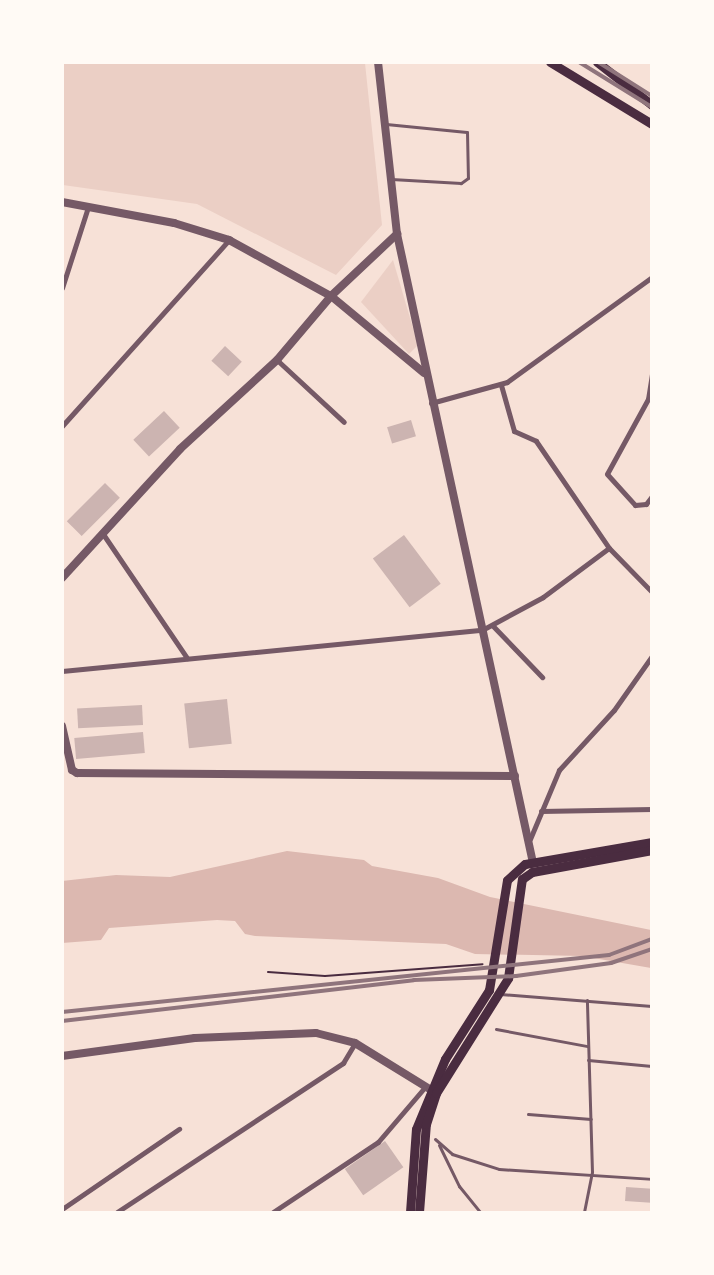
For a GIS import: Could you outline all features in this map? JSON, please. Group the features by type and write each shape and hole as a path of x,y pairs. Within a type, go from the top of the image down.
{"main road":[{"path":"550,62 652,124"},
{"path":"597,62 652,105"},
{"path":"410,1212 416,1129 430,1090 459,1036 489,990 496,961 504,887 518,868 533,863 652,842"},
{"path":"419,1212 424,1134 430,1090 468,1039 498,993 511,962 517,891 522,879 532,872 652,850"},
{"path":"459,1036 468,1039"}],"street":[{"path":"378,62 397,234 430,403 530,839 533,863"},
{"path":"62,202 194,227 229,240 332,296 424,372"},
{"path":"62,288 88,207"},
{"path":"62,578 180,450 277,360 332,296 397,234"},
{"path":"62,426 229,240"},
{"path":"430,403 501,385 652,277"},
{"path":"277,360 344,422"},
{"path":"652,374 648,399 608,474 635,505 646,504 652,496"},
{"path":"501,385 514,431 536,441 609,548 652,592"},
{"path":"103,534 187,658"},
{"path":"62,671 482,630 493,626 609,548"},
{"path":"493,626 542,677"},
{"path":"530,839 559,770 614,710 652,656"},
{"path":"62,726 72,770 77,773 515,776"},
{"path":"541,811 652,809"},
{"path":"62,1056 287,1031 355,1042 430,1090 378,1142 273,1212"},
{"path":"117,1212 343,1064 355,1042"},
{"path":"62,1209 178,1129"}],"lane":[{"path":"385,124 467,132 468,178 461,182 391,179"},
{"path":"498,993 652,1006"},
{"path":"584,1212 592,1172 587,1000"},
{"path":"496,1029 588,1046"},
{"path":"588,1060 652,1066"},
{"path":"528,1114 591,1119"},
{"path":"435,1139 459,1186 480,1212"},
{"path":"439,1145 467,1160 499,1169 592,1172 652,1179"}],"path":[{"path":"268,972 324,976 496,961"}],"shaded area":[{"path":"63,62 365,63 382,225 336,275 197,204 63,185"},
{"path":"393,260 418,345 409,354 361,302"},
{"path":"287,851 364,860 372,866 438,878 490,897 651,930 651,968 582,956 475,954 446,944 255,936 245,934 235,921 217,920 109,928 101,940 62,943 62,881 116,875 170,877"}],"building":[{"path":"225,346 242,362 228,376 211,361"},
{"path":"164,411 180,428 149,456 133,440"},
{"path":"411,420 416,436 392,444 387,427"},
{"path":"105,483 120,498 82,536 67,521"},
{"path":"404,535 441,584 410,607 373,558"},
{"path":"227,699 232,744 189,748 184,703"},
{"path":"142,705 143,725 78,728 77,708"},
{"path":"143,732 145,753 76,759 74,738"},
{"path":"385,1141 403,1167 363,1195 345,1169"},
{"path":"626,1187 652,1189 651,1203 625,1201"}],"railway":[{"path":"579,62 652,107"},
{"path":"598,62 652,96"},
{"path":"62,1012 609,955 652,939"},
{"path":"62,1021 414,980 516,976 611,963 652,949"}]}
